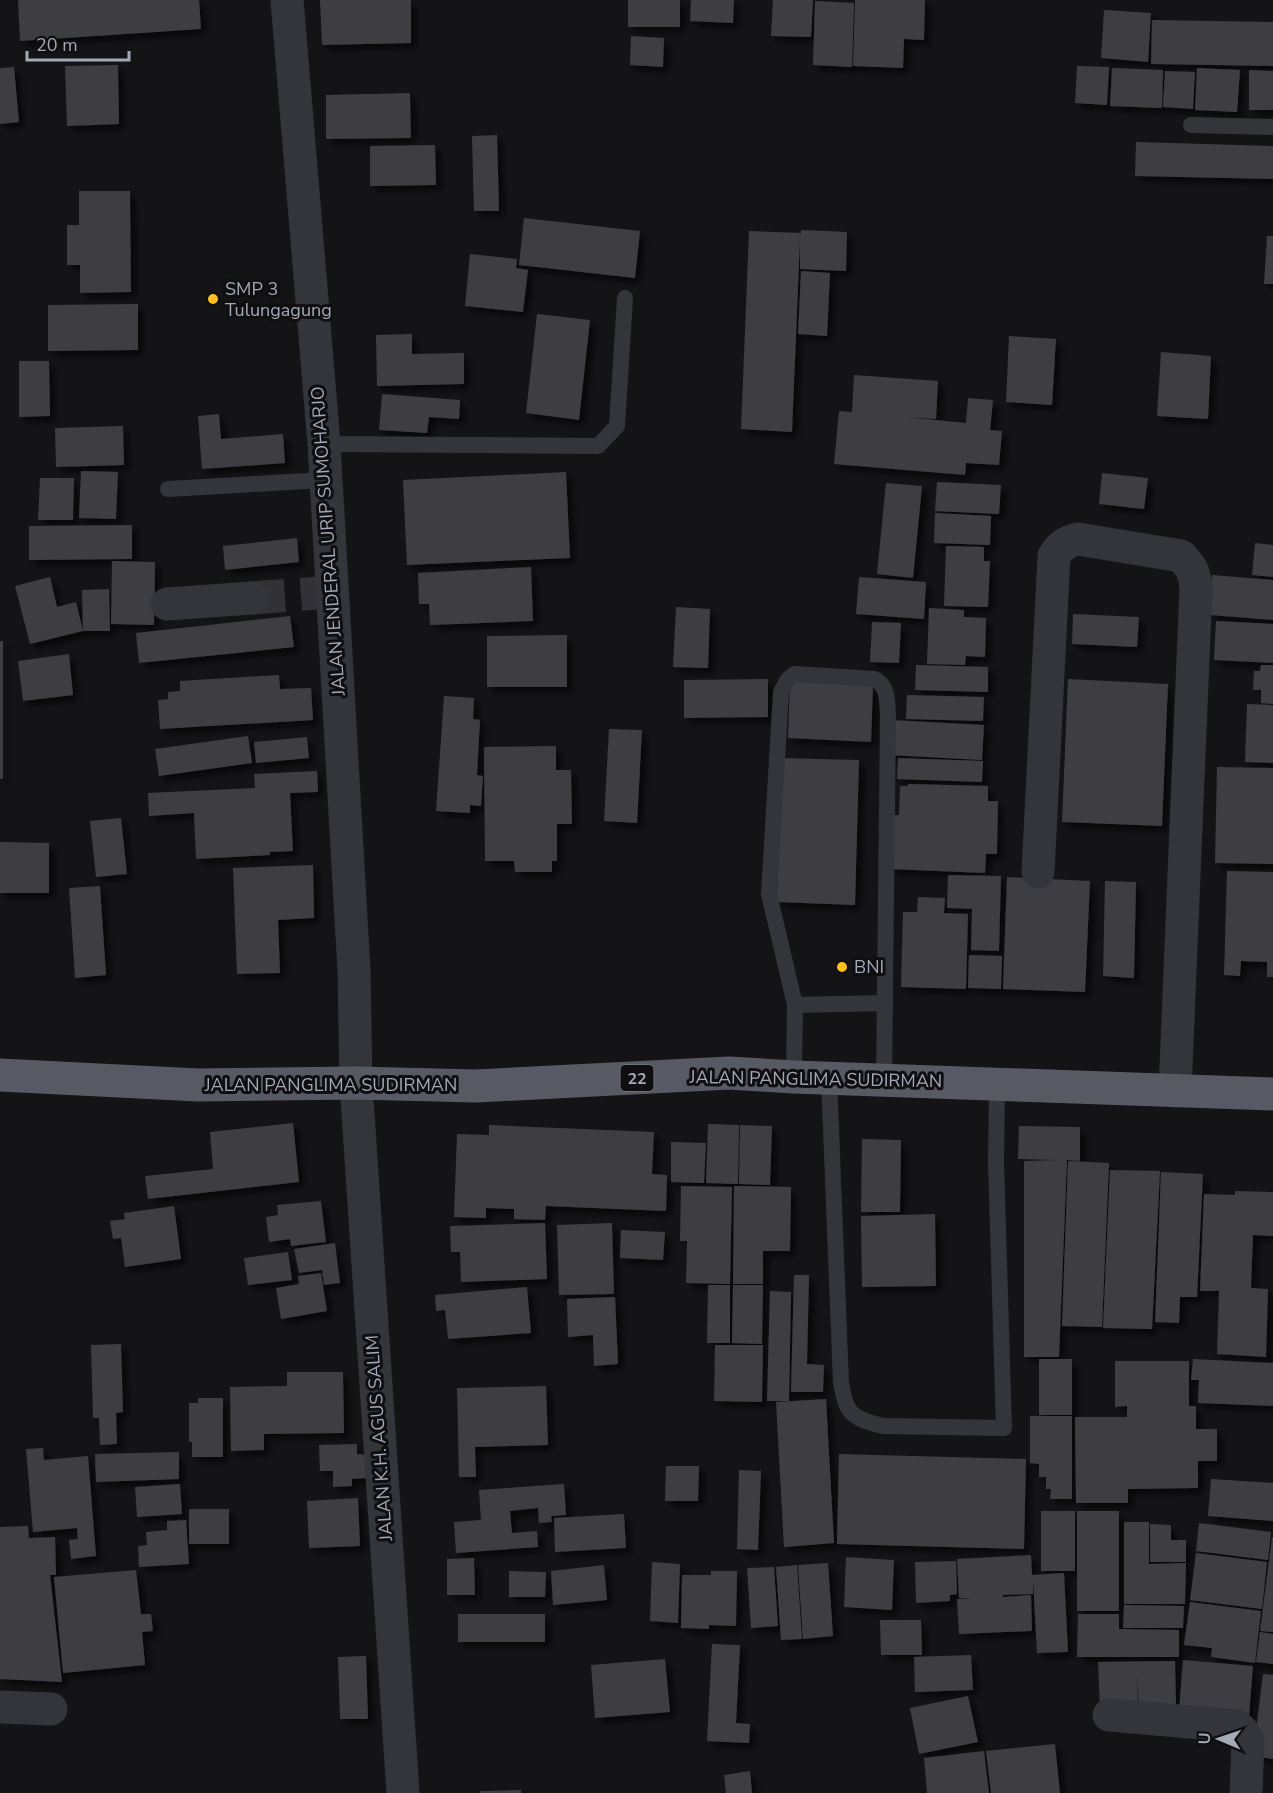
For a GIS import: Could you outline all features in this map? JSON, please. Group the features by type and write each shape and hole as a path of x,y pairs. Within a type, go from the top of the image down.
{"highway":[{"name":"JALAN PANGLIMA SUDIRMAN","path":"0,1075 198,1085 356,1083 476,1086 729,1073 1273,1094"}],"street":[{"name":"JALAN JENDERAL URIP SUMOHARJO","path":"287,0 324,444 354,971 356,1083"},
{"path":"1038,872 1054,556 1059,548 1069,541 1078,539 1181,556 1192,567 1196,587 1175,1091"},
{"path":"167,604 252,598"},
{"name":"JALAN K.H. AGUS SALIM","path":"356,1083 403,1793"},
{"path":"0,1707 51,1709"},
{"path":"1109,1715 1236,1726 1248,1741 1246,1793"}],"lane":[{"path":"1191,125 1273,127"},
{"path":"324,444 598,446 617,426 624,298"},
{"path":"168,489 326,480"},
{"path":"794,1077 795,1005 770,894 781,692 788,679 795,674 874,679 879,681 885,689 888,729 884,1080"},
{"path":"795,1005 885,1003"},
{"path":"829,1078 841,1383 848,1408 861,1419 883,1426 1004,1428 996,1162 997,1084"}],"building":[{"path":"18,0 199,0 201,29 20,41"},
{"path":"320,0 411,0 411,43 322,45"},
{"path":"628,0 680,0 680,27 628,27"},
{"path":"691,0 734,0 733,23 690,21"},
{"path":"773,0 813,0 811,37 771,36"},
{"path":"855,0 925,0 924,40 904,39 903,68 853,66"},
{"path":"815,1 854,3 852,67 813,65"},
{"path":"1104,10 1151,13 1148,62 1101,58"},
{"path":"1152,20 1273,22 1273,66 1151,64"},
{"path":"631,36 664,38 663,67 630,65"},
{"path":"118,65 119,124 67,126 65,66"},
{"path":"1077,66 1109,67 1107,105 1075,103"},
{"path":"14,67 19,122 0,124 0,68"},
{"path":"1112,68 1163,70 1162,108 1110,106"},
{"path":"1197,68 1240,70 1237,112 1195,110"},
{"path":"1249,70 1273,71 1273,110 1249,110"},
{"path":"1165,71 1195,72 1193,109 1163,107"},
{"path":"410,93 411,138 326,139 326,95"},
{"path":"497,135 499,211 474,211 472,136"},
{"path":"1136,142 1273,146 1273,179 1135,176"},
{"path":"435,145 436,185 370,186 370,146"},
{"path":"79,191 130,191 131,292 80,293 80,265 67,265 67,225 79,225"},
{"path":"524,218 640,231 635,278 519,265"},
{"path":"801,230 847,232 846,271 800,269 800,239 792,432 741,429 749,231 801,233"},
{"path":"1267,236 1273,236 1273,284 1264,284"},
{"path":"470,254 517,259 516,268 528,270 523,312 465,306"},
{"path":"801,271 830,273 827,336 798,334"},
{"path":"138,304 138,350 48,351 48,305"},
{"path":"537,314 590,320 579,420 526,413"},
{"path":"412,334 412,354 464,353 464,384 377,386 376,335"},
{"path":"1009,336 1056,339 1052,405 1006,402"},
{"path":"1161,352 1211,356 1208,419 1157,416"},
{"path":"19,361 49,361 50,416 19,417"},
{"path":"854,375 938,381 936,419 905,417 966,423 968,398 993,400 990,430 1002,431 999,465 966,463 965,475 834,464 839,411 852,412"},
{"path":"382,394 460,400 459,419 429,417 427,433 379,430"},
{"path":"219,414 221,439 283,434 285,463 202,469 198,416"},
{"path":"123,426 124,465 56,467 55,428"},
{"path":"81,471 118,472 116,519 79,518"},
{"path":"566,472 570,558 407,565 403,480"},
{"path":"1102,473 1148,478 1144,509 1099,504"},
{"path":"40,478 74,478 73,520 38,520"},
{"path":"937,482 1001,485 999,514 935,511"},
{"path":"886,483 922,486 913,578 877,574"},
{"path":"935,513 991,516 990,545 934,543"},
{"path":"132,525 132,559 29,560 29,526"},
{"path":"297,538 299,562 225,570 223,546"},
{"path":"1255,543 1273,545 1273,577 1252,575"},
{"path":"946,546 984,547 984,561 990,561 988,607 944,606"},
{"path":"112,561 155,562 154,625 111,624"},
{"path":"531,567 533,621 430,625 429,604 419,604 418,573"},
{"path":"1212,575 1273,580 1273,620 1210,615"},
{"path":"50,577 57,607 76,602 83,631 30,644 15,586"},
{"path":"859,577 926,582 924,619 856,614"},
{"path":"109,589 110,631 83,631 82,590"},
{"path":"676,607 710,609 708,668 673,667"},
{"path":"929,608 964,610 964,617 986,618 985,657 966,656 965,665 927,664"},
{"path":"1073,614 1139,617 1137,647 1072,644"},
{"path":"290,616 294,647 139,663 136,633"},
{"path":"1216,621 1273,624 1273,663 1214,660"},
{"path":"872,622 901,623 899,663 870,662"},
{"path":"567,635 567,687 487,687 487,636"},
{"path":"0,641 3,641 3,779 0,779"},
{"path":"69,654 73,695 23,701 18,661"},
{"path":"916,665 988,667 988,692 915,690"},
{"path":"1261,665 1273,665 1273,704 1261,703 1261,690 1253,690 1254,671 1260,671"},
{"path":"279,675 280,689 311,688 313,720 160,729 158,700 168,699 168,692 180,691 180,681"},
{"path":"768,679 768,717 684,718 684,680"},
{"path":"1068,679 1168,684 1162,826 1062,822"},
{"path":"790,681 873,685 871,742 788,738"},
{"path":"907,695 984,697 983,721 906,719"},
{"path":"444,696 474,698 473,719 480,720 477,775 483,776 481,806 470,805 470,813 436,811"},
{"path":"1247,704 1273,705 1273,763 1245,762"},
{"path":"891,720 984,725 982,760 889,755"},
{"path":"609,729 642,730 637,823 604,821"},
{"path":"248,736 252,763 159,776 155,749"},
{"path":"307,737 309,758 256,763 254,742"},
{"path":"556,746 556,770 571,770 572,824 557,824 557,861 552,861 552,872 515,872 514,861 485,861 484,747"},
{"path":"781,758 859,760 855,905 777,902"},
{"path":"898,758 983,761 982,782 897,779"},
{"path":"1217,767 1273,768 1273,864 1215,863"},
{"path":"317,771 318,792 290,793 293,851 270,852 270,855 196,859 194,813 149,816 148,793 255,788 254,774"},
{"path":"908,784 988,786 988,801 998,801 997,854 986,854 985,873 889,869 892,815 899,815 900,786 908,786"},
{"path":"121,818 127,874 96,877 90,821"},
{"path":"0,842 49,843 49,893 0,893"},
{"path":"313,865 314,918 278,920 280,973 237,974 233,868"},
{"path":"1227,871 1273,872 1273,977 1267,977 1267,962 1241,961 1240,976 1224,975"},
{"path":"948,875 1001,876 999,951 971,950 972,909 947,908"},
{"path":"1007,877 1090,881 1085,992 1003,989"},
{"path":"1105,881 1136,882 1134,978 1103,976"},
{"path":"100,886 106,975 75,978 69,888"},
{"path":"918,897 945,898 944,913 968,914 966,989 901,987 903,912 917,912"},
{"path":"969,955 1002,956 1001,989 968,988"},
{"path":"293,1123 299,1182 148,1199 145,1176 213,1169 210,1132"},
{"path":"708,1124 739,1125 738,1184 706,1183"},
{"path":"489,1125 654,1132 652,1174 667,1175 666,1211 546,1206 545,1220 514,1219 514,1209 486,1208 486,1218 454,1217 457,1134 489,1135"},
{"path":"740,1125 772,1126 770,1185 739,1184"},
{"path":"1019,1126 1080,1127 1080,1161 1067,1160 1059,1357 1024,1357 1024,1161 1059,1160 1018,1159"},
{"path":"862,1139 901,1140 900,1212 861,1212"},
{"path":"671,1142 706,1143 704,1183 671,1182"},
{"path":"1068,1161 1109,1163 1102,1327 1062,1326"},
{"path":"1110,1170 1160,1171 1152,1329 1103,1328"},
{"path":"1161,1172 1203,1174 1197,1297 1180,1297 1179,1323 1155,1322"},
{"path":"681,1186 732,1187 730,1284 686,1283 687,1241 680,1241"},
{"path":"734,1186 791,1187 790,1251 763,1251 763,1284 733,1284"},
{"path":"1235,1191 1273,1192 1273,1236 1253,1235 1251,1288 1268,1289 1266,1357 1217,1354 1219,1291 1200,1291 1204,1194 1235,1195"},
{"path":"321,1201 326,1242 291,1246 290,1239 269,1242 266,1217 278,1215 277,1205"},
{"path":"174,1206 181,1259 125,1267 121,1238 113,1239 110,1221 125,1219 124,1213"},
{"path":"935,1214 936,1286 862,1287 861,1216"},
{"path":"545,1223 547,1279 461,1282 460,1252 451,1252 450,1226"},
{"path":"612,1223 614,1294 559,1295 557,1225"},
{"path":"621,1230 665,1232 663,1260 620,1258"},
{"path":"335,1243 340,1283 324,1285 322,1270 299,1273 294,1249"},
{"path":"288,1252 292,1280 248,1285 244,1258"},
{"path":"321,1273 327,1311 281,1319 276,1288 299,1284 298,1276"},
{"path":"794,1275 809,1275 807,1364 824,1365 823,1392 791,1392"},
{"path":"708,1285 730,1285 730,1343 707,1343"},
{"path":"733,1285 763,1285 762,1344 732,1343"},
{"path":"527,1287 531,1333 448,1339 445,1310 436,1311 435,1295"},
{"path":"770,1291 791,1292 789,1401 767,1401"},
{"path":"615,1297 618,1364 594,1366 593,1335 568,1337 567,1299"},
{"path":"121,1344 123,1412 116,1413 117,1444 100,1445 99,1418 93,1418 91,1345"},
{"path":"715,1345 763,1345 762,1402 714,1401"},
{"path":"1039,1359 1072,1359 1072,1415 1039,1415"},
{"path":"1193,1359 1273,1363 1273,1406 1198,1403 1199,1380 1191,1380"},
{"path":"1115,1361 1189,1361 1189,1406 1196,1406 1196,1429 1217,1429 1217,1461 1198,1461 1198,1488 1128,1489 1128,1503 1076,1503 1075,1417 1127,1417 1127,1406 1115,1407"},
{"path":"287,1372 343,1372 344,1433 264,1434 264,1450 231,1451 230,1387 287,1386"},
{"path":"546,1386 548,1445 475,1447 476,1477 459,1477 457,1388"},
{"path":"198,1398 223,1398 223,1457 192,1457 192,1442 189,1442 189,1403 198,1403"},
{"path":"826,1399 834,1543 784,1547 776,1402"},
{"path":"1030,1416 1072,1416 1072,1499 1050,1499 1051,1489 1046,1489 1046,1477 1039,1477 1039,1464 1030,1463"},
{"path":"357,1444 357,1454 366,1455 367,1478 352,1479 352,1486 333,1487 333,1471 320,1471 319,1445"},
{"path":"43,1448 44,1460 88,1456 96,1556 71,1559 69,1540 78,1539 77,1528 33,1532 26,1449"},
{"path":"179,1452 179,1479 96,1482 95,1454"},
{"path":"839,1454 1026,1459 1024,1549 837,1544"},
{"path":"666,1466 699,1466 698,1501 665,1501"},
{"path":"739,1470 761,1471 758,1550 737,1549"},
{"path":"1211,1479 1273,1483 1273,1521 1208,1516"},
{"path":"180,1484 182,1514 137,1517 135,1487"},
{"path":"564,1484 566,1515 551,1516 552,1522 539,1523 538,1508 510,1511 512,1533 537,1531 538,1547 456,1553 454,1522 481,1520 479,1490"},
{"path":"358,1498 360,1546 309,1548 307,1501"},
{"path":"189,1509 229,1509 229,1544 189,1544"},
{"path":"1041,1511 1075,1511 1075,1571 1041,1571"},
{"path":"1077,1511 1119,1511 1119,1611 1077,1611"},
{"path":"624,1514 626,1548 555,1552 554,1518"},
{"path":"186,1520 189,1564 139,1567 138,1546 147,1545 146,1532 167,1530 167,1521"},
{"path":"1124,1522 1149,1522 1149,1564 1186,1563 1185,1604 1124,1604"},
{"path":"1199,1523 1271,1532 1268,1560 1196,1551"},
{"path":"1150,1524 1171,1525 1171,1540 1186,1540 1186,1562 1150,1562"},
{"path":"28,1526 29,1538 55,1537 56,1575 50,1575 62,1682 0,1679 0,1527"},
{"path":"1273,1537 1273,1632 1260,1631"},
{"path":"1196,1553 1267,1562 1262,1609 1190,1600"},
{"path":"1031,1555 1032,1575 1064,1573 1068,1652 1037,1653 1033,1578 1033,1594 1003,1595 1003,1597 1031,1595 1032,1631 959,1634 957,1599 975,1598 959,1598 957,1559"},
{"path":"846,1557 894,1560 892,1610 844,1607"},
{"path":"474,1558 475,1595 447,1595 447,1559"},
{"path":"956,1561 957,1594 950,1595 950,1601 916,1603 915,1562"},
{"path":"652,1562 680,1564 678,1623 650,1621"},
{"path":"828,1563 833,1636 803,1639 798,1565"},
{"path":"604,1565 607,1600 553,1605 551,1571"},
{"path":"797,1565 802,1639 781,1640 776,1567"},
{"path":"774,1567 778,1626 751,1628 747,1568"},
{"path":"136,1570 141,1614 151,1614 153,1631 142,1632 145,1665 63,1673 54,1577"},
{"path":"509,1571 546,1572 545,1597 509,1597"},
{"path":"711,1571 737,1571 736,1626 709,1625 709,1629 681,1628 682,1575 711,1575"},
{"path":"1190,1602 1261,1611 1255,1663 1211,1657 1212,1648 1184,1645"},
{"path":"1124,1605 1184,1606 1183,1628 1123,1628"},
{"path":"458,1614 545,1614 545,1642 458,1642"},
{"path":"1078,1614 1119,1614 1119,1629 1179,1630 1179,1657 1077,1657"},
{"path":"880,1620 921,1620 922,1655 881,1655"},
{"path":"1260,1632 1273,1634 1273,1664 1256,1662"},
{"path":"712,1644 740,1645 736,1723 750,1724 749,1743 707,1741"},
{"path":"971,1655 973,1690 915,1692 914,1657"},
{"path":"366,1656 368,1719 340,1719 338,1657"},
{"path":"665,1659 670,1712 595,1718 591,1665"},
{"path":"1183,1660 1253,1666 1249,1716 1179,1711"},
{"path":"1175,1661 1176,1705 1139,1706 1137,1675 1138,1708 1100,1709 1098,1662"},
{"path":"1263,1674 1273,1675 1273,1759 1253,1756"},
{"path":"968,1696 978,1742 919,1754 910,1708"},
{"path":"1055,1744 1060,1793 991,1793 986,1751"},
{"path":"984,1751 989,1793 927,1793 924,1758"},
{"path":"750,1771 752,1793 726,1793 724,1775"},
{"path":"521,1790 521,1793 480,1793 480,1791"}],"tunnel":[{"path":"252,598 332,592"}],"place":[{"name":"SMP 3 Tulungagung","path":"213,299"},
{"name":"BNI","path":"842,967"}]}
